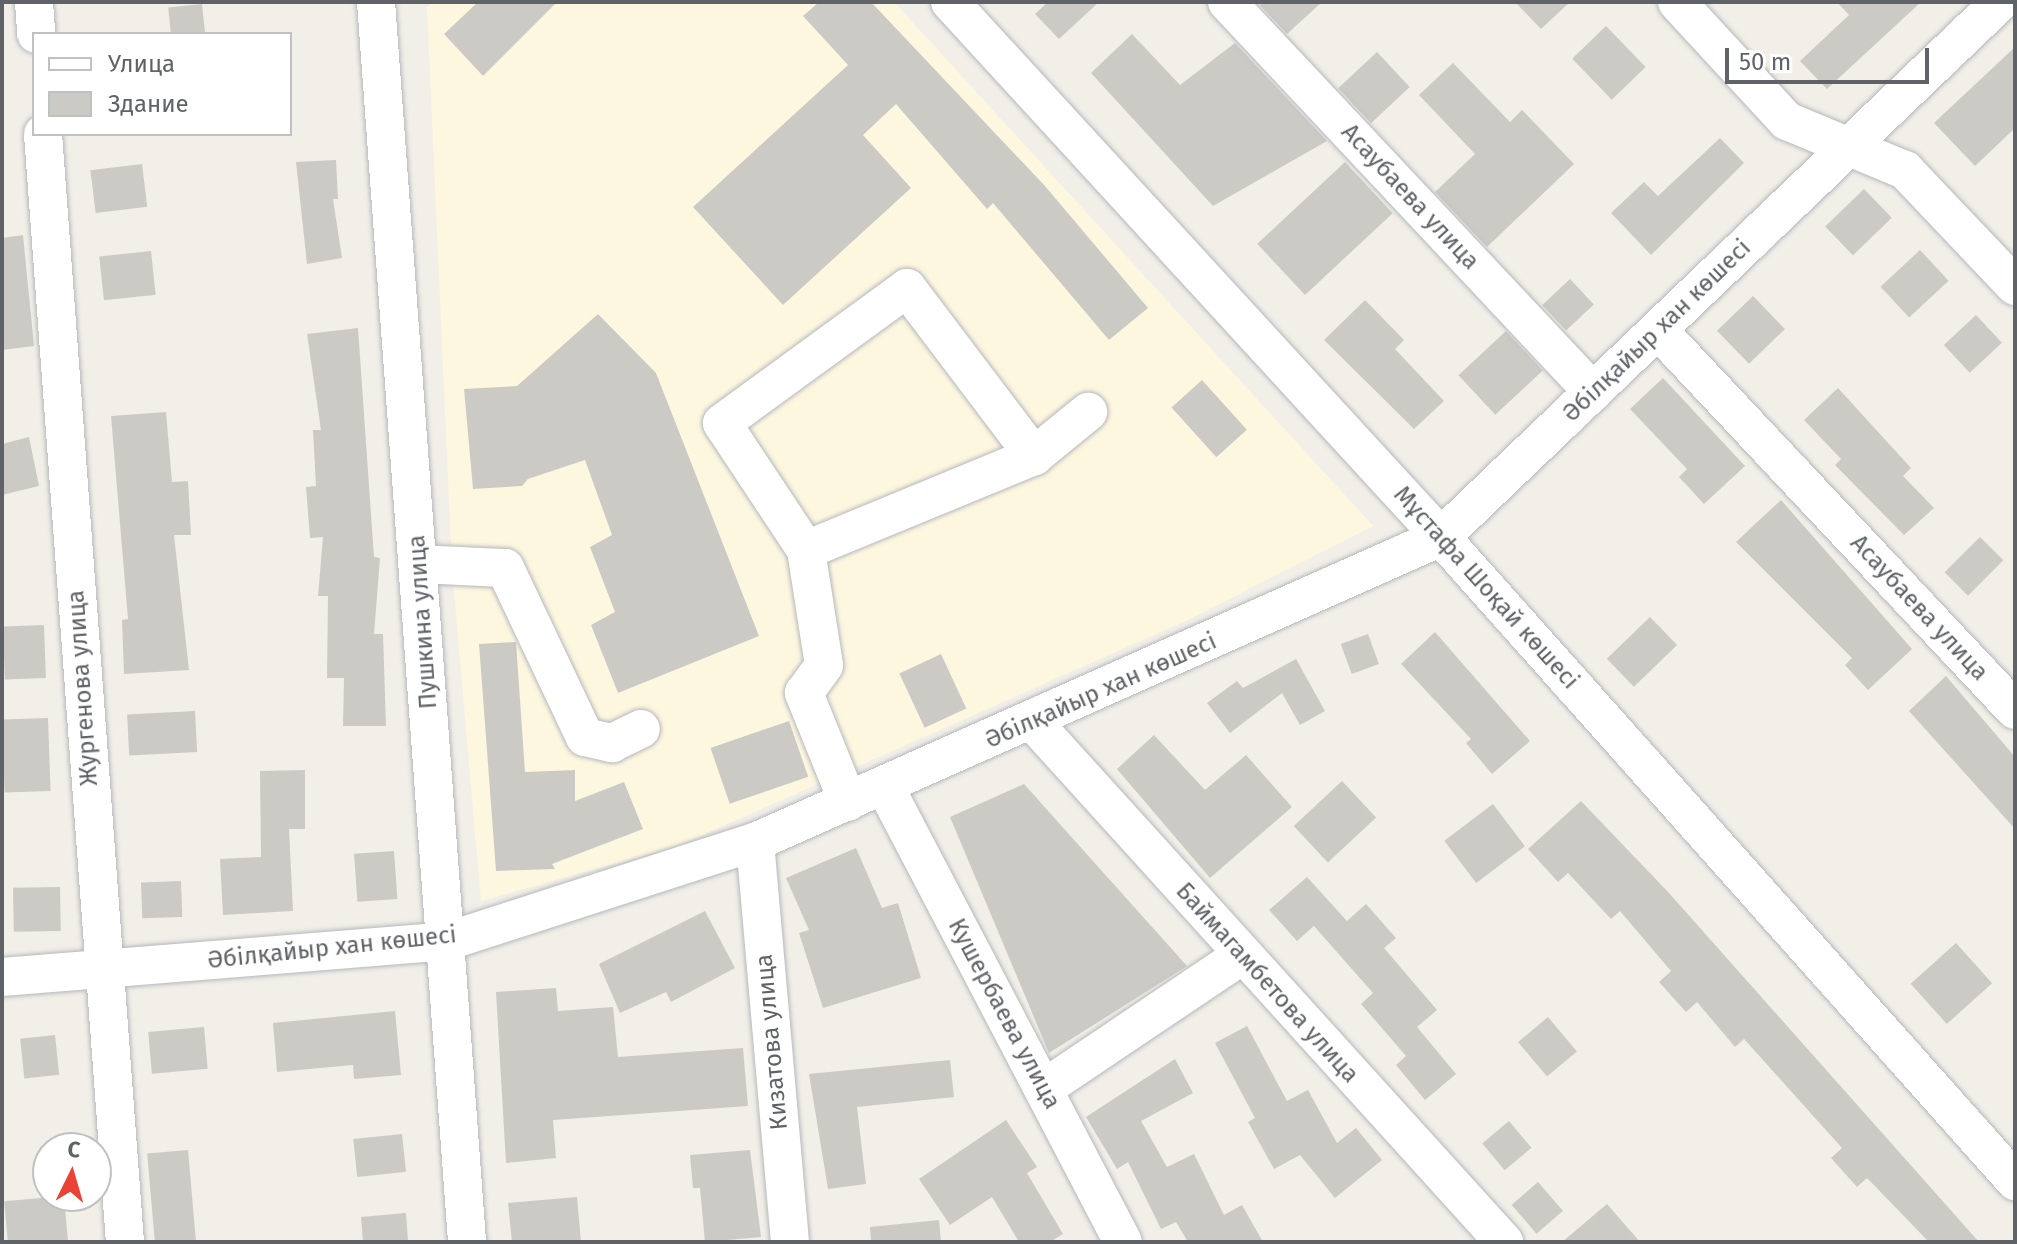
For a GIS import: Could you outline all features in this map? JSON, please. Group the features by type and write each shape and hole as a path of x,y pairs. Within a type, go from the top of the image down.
{"street":[{"path":"34,2 36,32"},
{"name":"Пушкина улица","path":"376,2 448,941 467,1242"},
{"name":"Мұстафа Шоқай көшесі","path":"950,2 1441,537 2015,1181"},
{"name":"Асаубаева улица","path":"1227,2 1593,392"},
{"path":"1677,2 1787,121 1905,170 2015,286"},
{"name":"Әбілқайыр хан көшесі","path":"2,977 448,941 755,842 1033,722 1441,537 2000,2"},
{"name":"Жургенова улица","path":"43,136 125,1242"},
{"path":"848,802 804,693 824,665 806,550 722,423 907,288 1034,456"},
{"name":"Асаубаева улица","path":"1658,330 2015,710"},
{"path":"806,550 1034,456 1088,412"},
{"path":"419,564 505,568 585,737 612,743 641,729"},
{"name":"Баймагамбетова улица","path":"1033,722 1241,956 1504,1242"},
{"name":"Кушербаева улица","path":"885,787 1123,1242"},
{"name":"Кизатова улица","path":"755,842 790,1242"},
{"path":"1043,1089 1241,956"}],"shaded area":[{"path":"432,2 894,2 1373,526 1192,618 678,846 481,901 452,568 427,7"}],"building":[{"path":"478,2 557,2 483,76 444,34"},
{"path":"819,2 871,2 1045,186 1148,308 1109,340 993,203 987,209 896,104 863,135 911,188 783,305 693,207 848,65 803,16"},
{"path":"1048,2 1099,2 1059,39 1035,14"},
{"path":"1264,2 1322,2 1287,34 1260,5"},
{"path":"1515,2 1570,2 1541,29"},
{"path":"1837,2 1921,2 1827,89 1800,61 1849,15"},
{"path":"202,4 205,32 171,32 168,8"},
{"path":"1606,26 1646,67 1612,100 1572,59"},
{"path":"1132,34 1180,85 1235,43 1327,141 1213,206 1091,73"},
{"path":"2015,47 2015,128 1975,166 1934,123"},
{"path":"1377,52 1410,87 1371,123 1338,88"},
{"path":"1453,63 1510,122 1522,110 1574,164 1487,247 1435,192 1475,154 1419,95"},
{"path":"1720,138 1744,163 1651,255 1611,213 1644,182 1658,196"},
{"path":"336,160 338,199 333,199 342,258 307,264 296,162"},
{"path":"1345,162 1393,213 1305,295 1257,244"},
{"path":"142,164 147,207 96,213 90,170"},
{"path":"1864,189 1892,218 1853,255 1825,227"},
{"path":"23,235 34,346 2,350 2,238"},
{"path":"1920,250 1949,281 1909,318 1881,287"},
{"path":"151,251 156,295 104,300 99,256"},
{"path":"1570,279 1594,305 1566,331 1542,305"},
{"path":"1753,296 1785,329 1749,364 1717,331"},
{"path":"1365,300 1404,340 1395,349 1444,401 1414,429 1324,340"},
{"path":"598,314 656,373 759,636 618,693 591,625 615,612 590,547 612,535 585,460 528,479 522,486 473,489 464,389 517,386"},
{"path":"1976,315 2002,343 1970,373 1944,345"},
{"path":"358,328 374,557 380,558 374,634 383,634 386,726 343,726 344,678 327,678 328,596 318,596 323,537 310,538 306,487 316,486 313,430 321,430 307,334"},
{"path":"1506,331 1543,370 1495,415 1458,375"},
{"path":"1663,378 1745,466 1704,504 1679,477 1687,469 1630,409"},
{"path":"1202,380 1247,430 1216,457 1172,407"},
{"path":"1838,388 1911,468 1903,476 1934,508 1904,535 1835,465 1841,459 1804,420"},
{"path":"166,412 172,482 188,481 191,535 174,535 189,670 124,674 122,620 128,619 111,416"},
{"path":"29,437 39,486 2,495 2,444"},
{"path":"1781,500 1912,649 1868,690 1845,665 1852,658 1736,542"},
{"path":"1980,537 2003,560 1968,596 1945,572"},
{"path":"1650,617 1677,645 1634,687 1607,659"},
{"path":"44,625 46,678 5,679 3,626"},
{"path":"1435,632 1530,741 1492,774 1466,743 1471,739 1401,664"},
{"path":"1368,634 1379,664 1352,674 1341,644"},
{"path":"516,642 525,772 575,770 575,801 624,782 643,829 552,864 555,869 496,871 479,644"},
{"path":"941,654 966,708 925,728 899,673"},
{"path":"1296,659 1325,711 1300,725 1282,693 1230,733 1207,703 1237,681 1243,688"},
{"path":"1946,676 2015,757 2015,829 1909,711"},
{"path":"195,711 197,752 129,756 127,715"},
{"path":"48,718 51,791 5,793 2,720"},
{"path":"789,721 808,777 730,804 711,748"},
{"path":"1154,735 1205,790 1246,755 1292,807 1210,878 1117,769"},
{"path":"305,770 305,829 289,829 293,911 223,915 220,859 261,857 260,771"},
{"path":"1342,781 1376,818 1328,863 1294,826"},
{"path":"1024,784 1187,966 1049,1053 950,817"},
{"path":"1581,801 1669,893 1979,1242 1929,1242 1867,1178 1857,1187 1831,1158 1842,1148 1744,1039 1735,1047 1697,1002 1686,1012 1659,982 1671,971 1620,911 1611,919 1568,873 1558,882 1528,849"},
{"path":"1493,804 1525,846 1476,883 1444,841"},
{"path":"856,848 882,908 898,903 921,978 823,1008 799,933 809,930 786,878"},
{"path":"394,851 397,899 357,902 354,854"},
{"path":"1307,877 1347,921 1366,904 1396,938 1384,948 1437,1010 1417,1027 1456,1074 1425,1100 1396,1065 1406,1056 1361,1004 1373,993 1314,926 1297,941 1269,910"},
{"path":"181,881 182,917 142,918 141,882"},
{"path":"60,887 61,931 14,932 13,888"},
{"path":"705,911 735,968 671,1002 666,992 620,1013 599,964"},
{"path":"1956,943 1992,983 1947,1024 1911,984"},
{"path":"556,988 558,1011 613,1007 618,1057 743,1048 748,1106 553,1120 556,1158 506,1163 496,992"},
{"path":"395,1011 401,1075 354,1079 353,1065 277,1072 273,1023"},
{"path":"1548,1017 1577,1051 1547,1077 1518,1042"},
{"path":"1247,1026 1287,1101 1308,1090 1337,1143 1356,1128 1382,1160 1335,1198 1300,1155 1274,1169 1248,1122 1255,1118 1215,1043"},
{"path":"204,1027 208,1069 152,1074 148,1032"},
{"path":"55,1035 59,1075 24,1078 20,1039"},
{"path":"1175,1059 1193,1093 1141,1121 1167,1167 1194,1154 1224,1215 1242,1205 1263,1242 1188,1242 1176,1222 1161,1229 1128,1162 1117,1169 1086,1117"},
{"path":"950,1060 954,1097 857,1107 866,1184 828,1189 809,1074"},
{"path":"1006,1120 1037,1167 1027,1173 1063,1234 1050,1242 1019,1242 992,1197 950,1225 919,1179"},
{"path":"1509,1121 1531,1148 1505,1170 1482,1143"},
{"path":"402,1134 406,1172 357,1177 353,1139"},
{"path":"188,1150 196,1242 155,1242 147,1154"},
{"path":"750,1150 761,1237 705,1242 700,1188 693,1188 690,1155"},
{"path":"1538,1182 1563,1211 1537,1234 1512,1205"},
{"path":"577,1197 581,1242 512,1242 508,1203"},
{"path":"32,1199 32,1212 65,1212 68,1242 8,1242 4,1201"},
{"path":"1607,1204 1640,1242 1562,1242"},
{"path":"406,1213 408,1242 363,1242 361,1217"},
{"path":"939,1220 941,1242 871,1242 870,1227"}]}
